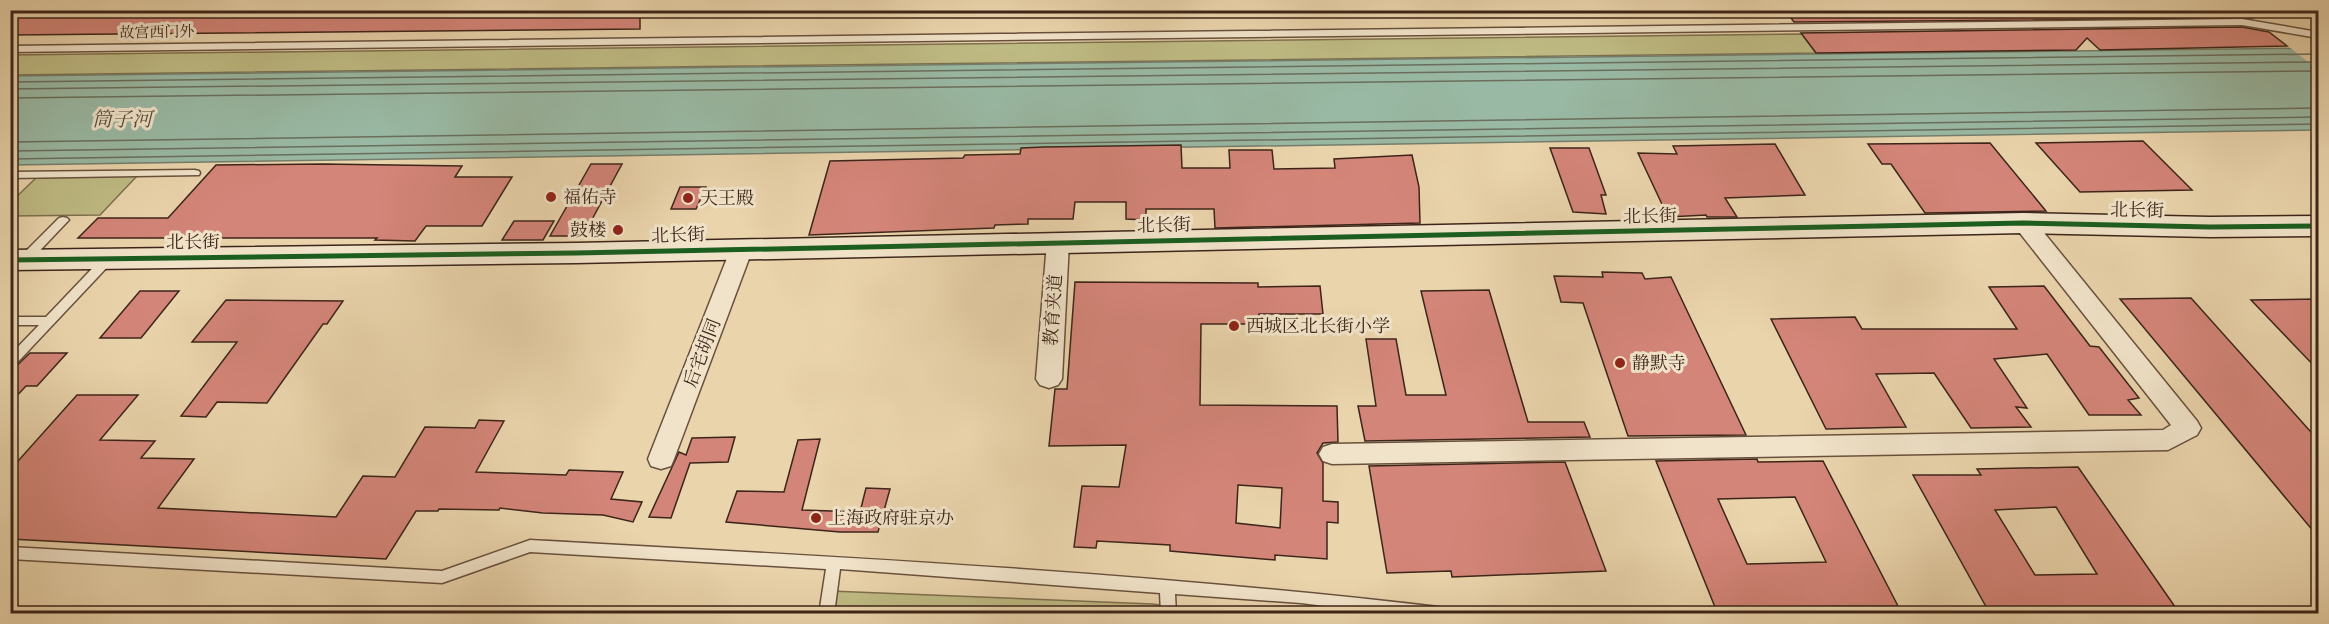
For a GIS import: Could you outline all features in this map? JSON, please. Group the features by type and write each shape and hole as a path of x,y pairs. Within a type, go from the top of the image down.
{"street":[{"name":"北长街","path":"18,259 498,254 2024,224 2319,226"},
{"path":"1332,454 2168,440 2188,428 2024,224"},
{"name":"教育夹道","path":"1049,379 1058,242"},
{"name":"后宅胡同","path":"661,459 742,248"}],"lane":[{"name":"故宫西门外","path":"10,49 2242,22 2319,35"},
{"path":"10,175 195,173"},
{"path":"18,259 63,220"},
{"path":"10,363 109,257"},
{"path":"10,321 50,321"},
{"path":"10,553 442,577 530,546 834,563 1301,597 1447,614"},
{"path":"826,614 834,563"},
{"path":"1167,589 1169,614"}],"path":[{"path":"2313,13 2319,17"}],"shaded area":[{"path":"1802,34 1816,53 11,75 10,55"},
{"path":"137,176 100,215 11,216 11,202 37,177"},
{"path":"830,591 1152,604 1239,613 826,614"}],"water":[{"name":"筒子河","path":"2318,48 2318,130 11,165 10,76"}],"pier":[{"path":"2318,45 2318,70 2288,46 2292,46"}],"building":[{"path":"10,10 640,10 640,29 10,35"},
{"path":"1785,10 2242,10 2252,18 1794,22"},
{"path":"2242,27 2269,32 2287,46 2100,50 2087,38 2076,50 1816,53 1801,33"},
{"path":"2143,141 2192,190 2080,192 2036,143"},
{"path":"1990,143 2046,211 1925,213 1891,164 1882,164 1868,144"},
{"path":"1775,144 1805,195 1725,198 1737,217 1707,217 1706,215 1668,217 1638,153 1677,154 1673,146"},
{"path":"1181,145 1182,168 1230,168 1229,150 1272,150 1274,169 1335,168 1334,159 1412,155 1419,187 1420,223 1215,228 1214,209 1146,209 1146,220 1126,219 1126,202 1075,202 1073,219 1028,219 1028,224 995,225 994,228 809,235 830,161 963,158 965,155 1020,154 1021,148"},
{"path":"1550,148 1589,148 1606,195 1601,195 1606,214 1573,212"},
{"path":"591,164 622,164 583,236 550,236"},
{"path":"216,165 462,166 455,177 512,177 482,226 426,226 415,241 375,240 377,238 78,238 98,218 168,218"},
{"name":"天王殿","path":"680,187 706,187 696,209 671,209"},
{"path":"514,221 554,221 543,240 502,240"},
{"name":"静默寺","path":"1602,272 1642,273 1645,279 1671,277 1746,435 1628,436 1583,303 1561,302 1554,276 1603,277"},
{"path":"1075,282 1258,283 1258,287 1320,286 1323,314 1259,314 1260,324 1201,324 1200,405 1337,406 1338,442 1323,443 1317,453 1323,463 1323,501 1338,502 1338,523 1327,522 1327,559 1275,555 1275,560 1170,551 1170,545 1097,541 1096,548 1074,547 1082,486 1119,487 1126,445 1049,446 1055,389 1067,389","holes":["1238,485 1282,488 1280,528 1236,523"]},
{"path":"2044,286 2090,346 2099,347 2139,398 2128,400 2141,415 2089,415 2047,354 1994,359 2027,408 2016,407 2031,427 1971,428 1934,373 1876,374 1906,427 1826,429 1771,319 1855,317 1862,329 2017,329 1989,287"},
{"path":"1489,290 1528,422 1584,422 1590,437 1365,441 1358,406 1376,406 1366,339 1396,339 1406,395 1446,395 1421,291"},
{"path":"140,291 179,291 141,338 100,338"},
{"path":"2191,298 2319,441 2319,538 2120,299"},
{"path":"2319,299 2319,371 2251,300"},
{"path":"226,300 343,301 327,324 323,324 267,403 217,402 206,417 181,416 237,342 192,342"},
{"path":"30,353 67,353 37,386 26,386 10,403 10,372"},
{"path":"77,395 138,395 100,440 155,441 141,458 194,459 158,508 336,517 363,476 395,477 425,427 475,428 479,420 504,421 476,472 566,475 569,470 623,472 611,499 642,502 633,522 603,515 543,513 500,508 499,510 416,511 386,559 10,539 10,470"},
{"path":"735,437 728,462 690,463 671,518 649,517 679,452 686,455 692,438"},
{"path":"820,439 802,510 860,512 866,488 890,489 878,532 840,532 726,522 737,491 784,492 798,440"},
{"path":"1757,459 1758,462 1823,461 1898,606 1715,607 1656,461","holes":["1795,497 1826,562 1747,564 1718,499"]},
{"path":"1565,462 1606,571 1452,577 1451,571 1387,573 1369,466"},
{"path":"2078,467 2180,614 1989,612 1913,475 1981,475 1977,469","holes":["2056,507 2097,574 2035,575 1995,510"]}],"cycle path":[{"path":"10,260 576,253 2024,223 2210,227 2318,226"}],"place":[{"name":"福佑寺","path":"551,197"},
{"name":"天王殿","path":"688,198"},
{"name":"鼓楼","path":"618,230"},
{"name":"西城区北长街小学","path":"1234,326"},
{"name":"静默寺","path":"1620,363"},
{"name":"上海政府驻京办","path":"816,518"}]}
